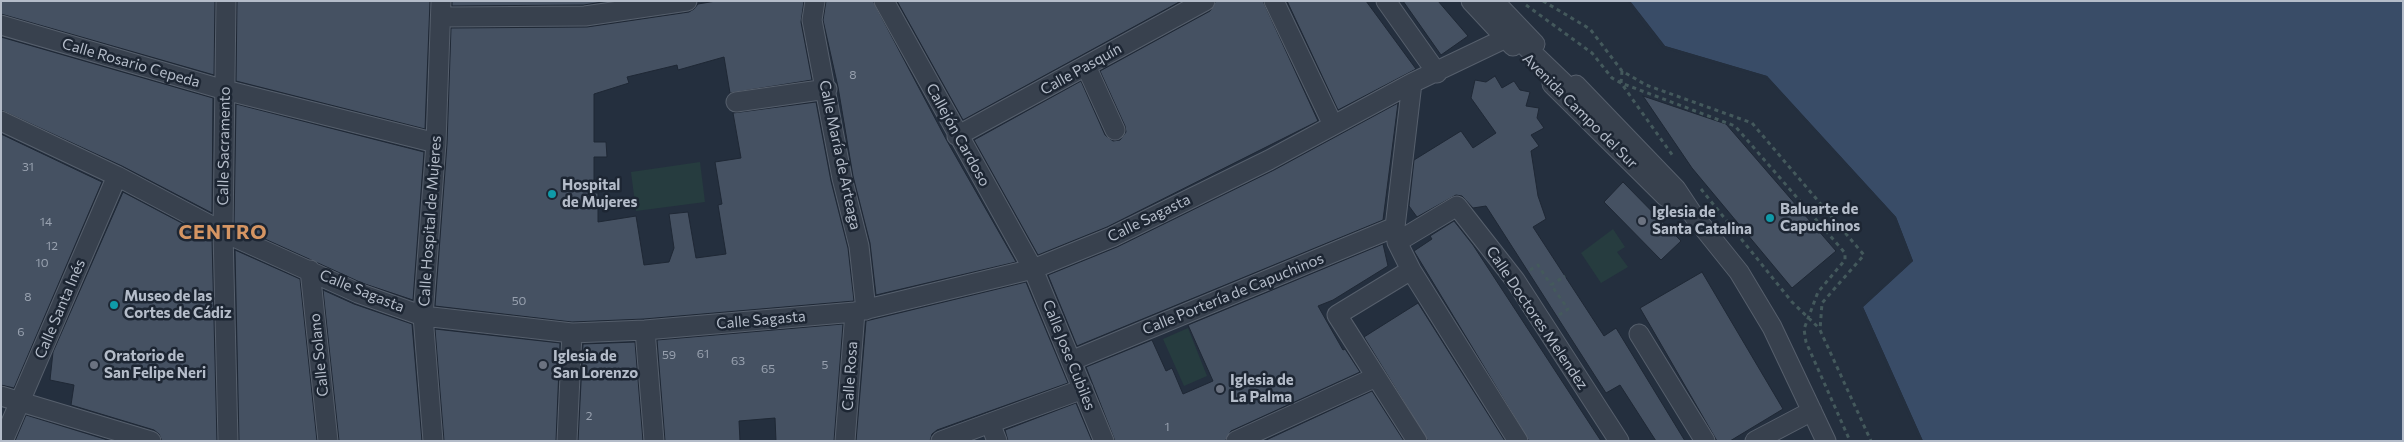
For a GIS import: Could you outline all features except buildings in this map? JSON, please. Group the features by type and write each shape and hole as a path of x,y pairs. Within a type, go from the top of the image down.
{"street":[{"name":"Calle Sacramento","path":"226,1 223,232 228,441"},
{"path":"441,9 585,16 641,4 687,1"},
{"name":"Calle María de Arteaga","path":"815,1 812,20 827,89 842,178 859,246 860,311"},
{"name":"Callejón Cardoso","path":"884,1 957,136 1033,269"},
{"name":"Calle Pasquín","path":"957,136 1205,1"},
{"path":"1274,1 1333,125"},
{"path":"1386,1 1436,73"},
{"name":"Avenida Campo del Sur","path":"1471,1 1665,196 1694,216"},
{"name":"Avenida Campo del Sur","path":"1494,1 1676,189 1694,216 1739,272 1772,327 1826,441"},
{"name":"Calle Hospital de Mujeres","path":"433,441 423,316 436,143 441,9"},
{"name":"Calle Rosario Cepeda","path":"1,25 225,90 436,143"},
{"path":"1506,38 1518,39 1566,86 1583,93"},
{"name":"Calle Sagasta","path":"1,121 116,176 223,232 358,292 423,316 572,333 645,330 860,311 1033,269 1112,237 1269,160 1412,84 1506,38"},
{"path":"1086,66 1115,130"},
{"path":"1412,84 1396,235 1411,270 1518,441"},
{"path":"736,102 827,89"},
{"name":"Calle Santa Inés","path":"3,441 116,176"},
{"name":"Calle Doctores Melendez","path":"1396,235 1457,206 1515,280 1619,441"},
{"name":"Calle Portería de Capuchinos","path":"1071,361 1396,235"},
{"name":"Calle Jose Cubiles","path":"1033,269 1104,441"},
{"name":"Calle Solano","path":"310,270 328,441"},
{"path":"1411,270 1337,315 1416,441"},
{"name":"Calle Rosa","path":"845,441 860,311"},
{"path":"645,330 654,441"},
{"path":"567,441 572,333"},
{"path":"1639,334 1705,441"},
{"path":"1236,441 1376,377"},
{"path":"941,441 1083,388"},
{"path":"1,396 151,441"},
{"path":"1755,441 1812,411"},
{"path":"990,423 997,441"}],"path":[{"path":"1520,1 1592,52 1612,78 1735,126 1845,252 1845,260 1818,292 1804,328 1806,342 1850,441"},
{"path":"1543,1 1590,29 1622,71 1646,85 1752,123 1864,255 1822,302 1820,330"},
{"path":"1622,71 1621,83 1675,158"},
{"path":"1694,181 1792,302 1820,330 1871,441"},
{"path":"1544,325 1568,309 1551,285 1565,276"}],"green space":[{"path":"700,162 705,202 636,211 631,172"},
{"path":"1613,229 1625,247 1617,252 1628,267 1601,283 1581,253"},
{"path":"1188,328 1207,376 1184,386 1163,339"}],"water":[{"path":"1630,1 2403,1 2403,441 1923,441 1863,307 1913,261 1896,217 1767,76 1665,46"}],"pier":[{"path":"1628,1 1630,1 1665,46 1767,76 1896,217 1913,261 1863,307 1923,441 1920,441 1860,307 1910,261 1894,218 1766,78 1663,48 1644,25"}],"place":[{"name":"Hospital de Mujeres","path":"552,194"},
{"name":"Baluarte de Capuchinos","path":"1770,218"},
{"name":"Iglesia de Santa Catalina","path":"1642,221"},
{"name":"Museo de las Cortes de Cádiz","path":"114,305"},
{"name":"Oratorio de San Felipe Neri","path":"94,365"},
{"name":"Iglesia de San Lorenzo","path":"543,365"},
{"name":"Iglesia de La Palma","path":"1220,389"}],"district":[{"name":"CENTRO","path":"223,232"}]}
